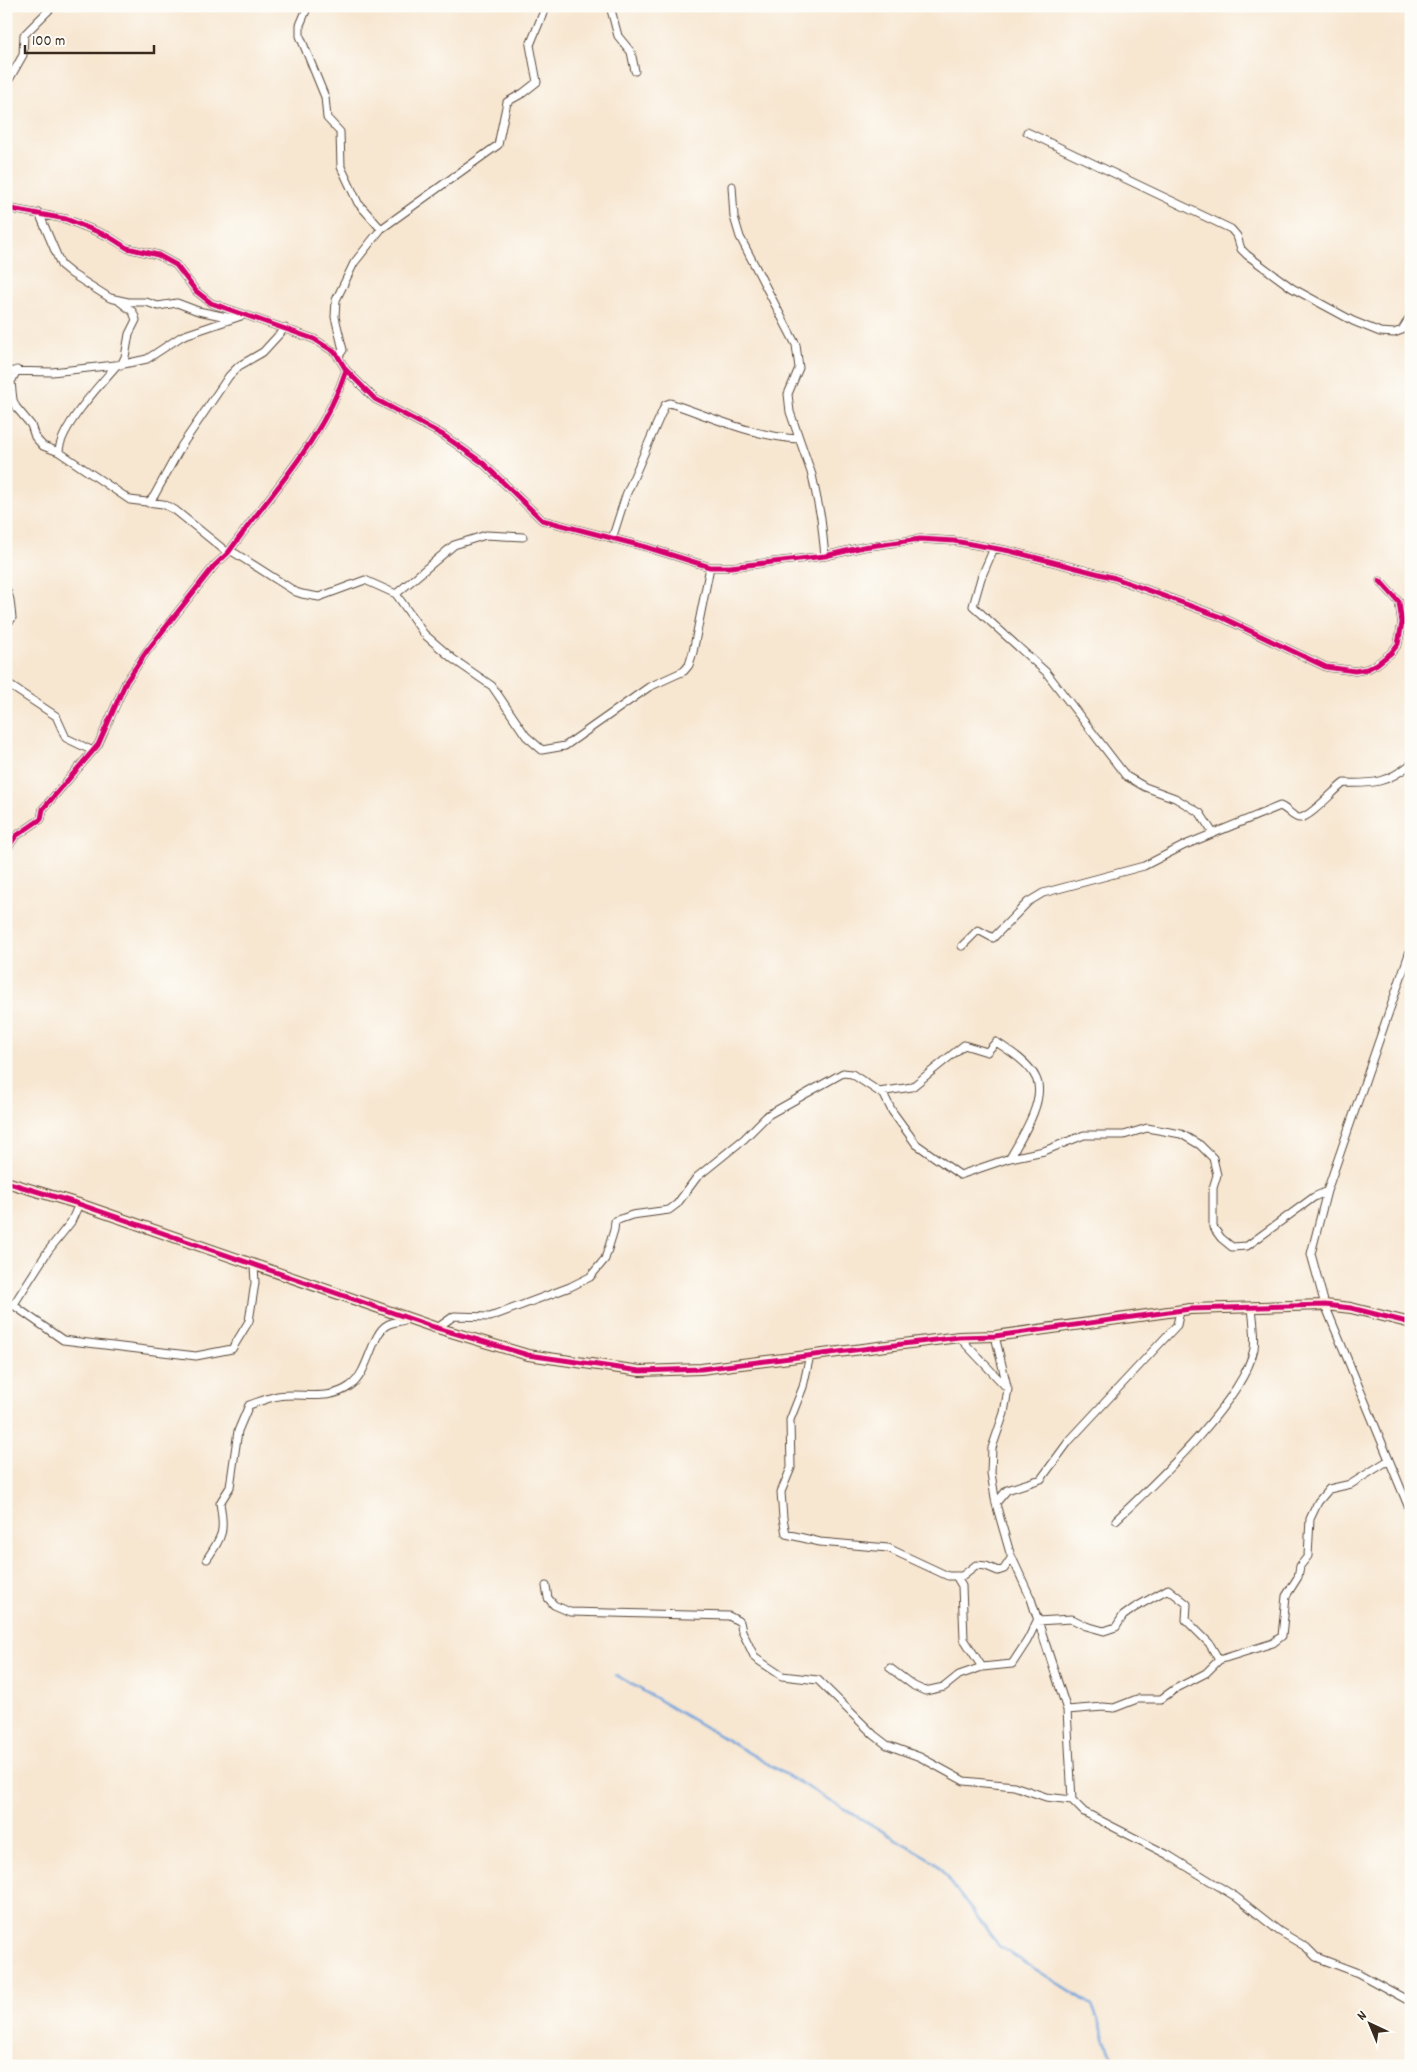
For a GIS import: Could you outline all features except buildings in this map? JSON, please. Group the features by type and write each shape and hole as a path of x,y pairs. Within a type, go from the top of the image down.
{"street":[{"path":"6,85 23,55 24,35 53,6"},
{"path":"308,6 300,25 300,36 326,97 327,118 340,132 341,167 358,203 381,229"},
{"path":"338,357 343,350 335,317 336,300 354,262 381,229 498,145 507,102 537,82 530,45 546,6"},
{"path":"610,6 618,36 631,52 634,70"},
{"path":"1028,132 1231,229 1237,236 1241,249 1279,280 1353,320 1380,332 1394,333 1402,330 1411,315"},
{"path":"732,186 734,217 740,238 796,345 799,368 788,394 790,412 812,475 825,556"},
{"path":"6,208 39,213 66,220 108,236 127,248 158,255 176,266 196,291 211,303 314,339 336,353 346,370 375,399 443,435 483,463 542,520 710,567 730,567 825,556 863,547 920,539 954,541 994,548 1115,578 1220,617 1326,666 1341,670 1367,669 1391,653 1398,644 1402,623 1399,602 1380,581"},
{"path":"39,213 61,265 72,274 119,301 133,312 136,320 129,334 125,357 71,422 62,435 59,452"},
{"path":"119,301 140,301 158,306 176,303 233,318"},
{"path":"6,371 52,372 119,365 147,359 182,336 246,314"},
{"path":"148,503 154,496 182,445 229,376 239,366 263,352 285,328"},
{"path":"17,370 11,382 16,408 31,425 35,437 44,446 59,452 118,494 130,500 163,504 175,510 229,551 296,592 319,597 366,580 396,594 424,634 453,659 492,686 526,736 542,750 565,746 649,687 684,671 689,665 693,652 710,567"},
{"path":"6,850 16,836 41,819 43,809 93,751 126,682 147,651 214,566 229,551 308,444 337,398 346,370"},
{"path":"612,539 626,495 666,405 670,403 729,424 778,438 799,439"},
{"path":"396,594 454,545 486,535 523,537"},
{"path":"994,548 976,593 973,606 1024,651 1051,678 1126,776 1145,787 1175,798 1200,813 1214,833"},
{"path":"6,588 10,600 12,618 6,626"},
{"path":"6,683 56,716 66,738 93,751"},
{"path":"962,946 978,930 993,938 1028,902 1043,893 1144,866 1214,833 1280,806 1287,808 1294,816 1301,818 1310,813 1344,783 1367,784 1383,782 1411,764"},
{"path":"1411,948 1327,1191 1311,1254 1325,1305 1411,1512"},
{"path":"879,1092 912,1087 964,1045 977,1051 987,1052 996,1042 1015,1054 1037,1079 1038,1089 1034,1114 1010,1158"},
{"path":"438,1328 454,1316 490,1317 570,1287 590,1277 605,1259 615,1221 632,1214 669,1210 677,1204 697,1177 744,1139 768,1115 843,1073 852,1074 884,1095 892,1112 916,1144 960,1175 1010,1158 1044,1151 1084,1135 1124,1136 1146,1128 1181,1134 1200,1145 1213,1158 1217,1175 1213,1188 1213,1227 1221,1238 1232,1247 1247,1246 1314,1197 1327,1191"},
{"path":"6,1182 79,1204 438,1328 528,1355 640,1371 701,1369 960,1337 995,1336 1180,1311 1325,1305 1351,1308 1411,1323"},
{"path":"14,1304 48,1250 71,1222 79,1204"},
{"path":"6,1300 63,1340 196,1356 232,1349 249,1321 255,1283 254,1264"},
{"path":"1116,1520 1183,1454 1231,1395 1246,1368 1254,1348 1252,1307"},
{"path":"996,1502 1008,1490 1041,1479 1068,1441 1177,1325 1180,1311"},
{"path":"207,1559 222,1536 223,1520 220,1503 230,1487 238,1431 248,1405 279,1396 331,1394 349,1387 361,1377 374,1344 387,1325 410,1318"},
{"path":"995,1336 1008,1389 1004,1413 992,1448 991,1473 996,1502 1012,1557 1031,1599 1067,1710 1072,1800"},
{"path":"960,1337 1008,1389"},
{"path":"810,1355 803,1387 790,1420 791,1468 786,1485 781,1492 786,1534 820,1542 888,1548 948,1576 962,1576 976,1565 986,1566 998,1571 1004,1569 1012,1557"},
{"path":"1067,1710 1103,1706 1114,1708 1137,1700 1161,1699 1175,1689 1206,1673 1219,1660 1273,1643 1282,1636 1286,1596 1298,1577 1300,1566 1308,1556 1310,1519 1318,1502 1329,1490 1351,1484 1389,1460"},
{"path":"956,1576 962,1586 964,1639 982,1667"},
{"path":"546,1586 548,1598 554,1605 570,1612 730,1616 740,1622 742,1632 755,1658 782,1676 818,1680 874,1735 887,1745 920,1757 964,1781 1014,1786 1046,1797 1072,1800 1084,1812 1168,1855 1236,1896 1278,1931 1306,1948 1316,1957 1358,1973 1411,2002"},
{"path":"1037,1621 1072,1619 1086,1626 1104,1631 1116,1627 1124,1616 1134,1608 1168,1589 1187,1604 1186,1620 1209,1644 1219,1660"},
{"path":"890,1668 914,1686 925,1691 944,1687 959,1675 982,1667 1012,1664 1037,1621"}],"waterway":[{"path":"616,1675 935,1862 999,1946 1092,2005 1116,2066"}],"cycle path":[{"path":"6,208 66,219 108,236 127,248 158,255 176,265 196,291 211,303 314,339 336,353 346,370 324,420 294,466 228,553 214,566 147,651 126,682 98,745 43,809 41,819 16,836 6,850"},
{"path":"346,370 375,399 443,435 483,463 542,520 646,547 710,567 730,567 825,556 863,547 920,539 954,541 1010,551 1115,578 1221,617 1326,667 1355,671 1367,669 1377,664 1391,653 1398,644 1402,623 1399,602 1380,581"},
{"path":"6,1182 79,1204 434,1327 528,1355 640,1371 701,1369 959,1337 995,1336 1190,1309 1325,1305 1351,1308 1411,1323"}]}
